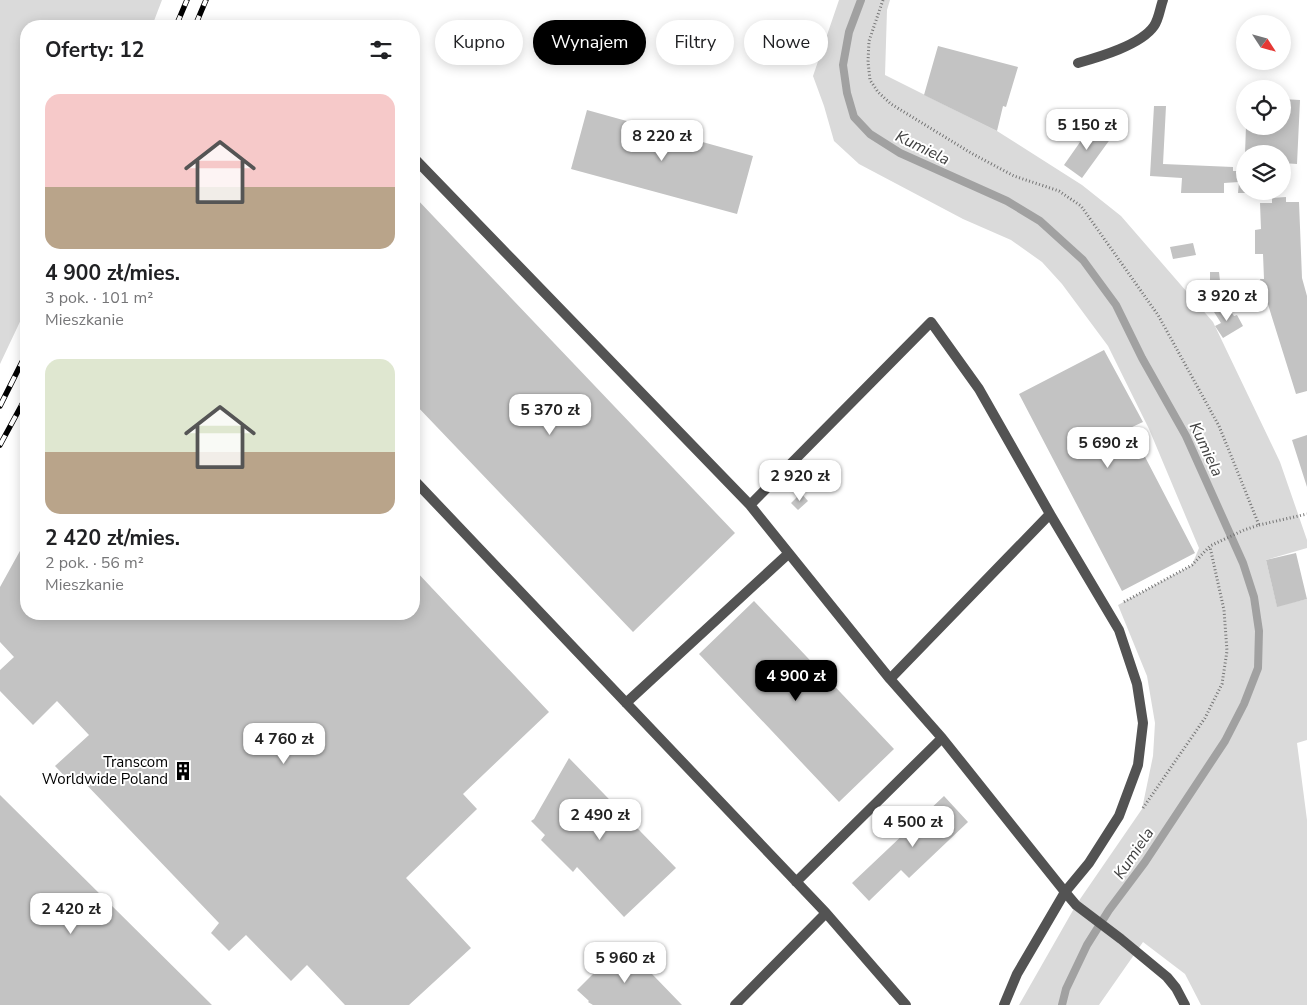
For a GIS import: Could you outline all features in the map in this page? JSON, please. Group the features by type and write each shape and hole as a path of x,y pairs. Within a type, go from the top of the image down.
{"lane":[{"path":"1078,63 1110,54 1138,40 1154,26 1163,0"},
{"path":"420,164 750,505 890,679 942,738 1076,905 1167,977 1176,988 1185,1005"},
{"path":"750,505 931,322 979,389 1119,630 1137,684 1143,723 1138,765 1119,816 1089,863 1065,892 1017,974 1004,1005"},
{"path":"420,486 826,913 906,1005"},
{"path":"890,679 1050,514"},
{"path":"626,703 788,554"},
{"path":"796,882 942,738"},
{"path":"735,1005 826,913"}],"path":[{"path":"883,0 869,41 868,62 870,80 878,92 891,104 970,154 1014,176 1059,191 1081,206 1163,324 1219,426 1259,525"},
{"path":"1108,612 1192,564 1210,546 1259,525 1307,514"}],"shaded area":[{"path":"0,0 162,0 154,20 20,20 20,322 0,364"},
{"path":"839,0 890,0 887,10 885,75 997,131 1082,185 1121,216 1213,322 1280,462 1307,540 1307,548 1266,560 1277,606 1307,599 1307,740 1297,743 1307,820 1307,1005 1201,1005 1185,974 1143,942 1099,1005 1019,1005 1076,905 1142,809 1153,756 1155,723 1147,676 1118,605 1192,565 1199,548 1149,429 1108,346 1062,284 1042,262 1011,240 963,219 859,164 834,141 813,76 817,65 828,65 828,32"}],"building":[{"path":"938,46 1018,67 1006,107 1003,106 997,131 924,95"},
{"path":"1291,100 1300,100 1297,164 1291,164 1291,145 1245,145 1246,135 1291,135"},
{"path":"1154,106 1166,106 1163,164 1233,167 1233,171 1236,171 1236,182 1224,183 1224,193 1181,193 1182,178 1150,176"},
{"path":"587,110 753,156 737,214 571,169"},
{"path":"1092,125 1111,138 1082,178 1064,165"},
{"path":"1272,200 1299,202 1302,278 1307,296 1307,391 1296,394 1260,279 1264,279 1263,254 1255,254 1255,230 1261,229 1260,203 1272,203"},
{"path":"420,202 735,533 633,632 420,409"},
{"path":"1193,243 1196,255 1173,259 1170,247"},
{"path":"1210,272 1219,272 1220,281 1241,280 1242,292 1206,292 1197,296 1190,282 1210,281"},
{"path":"1227,306 1234,316 1237,315 1243,326 1223,338 1215,326 1221,323 1214,312"},
{"path":"1104,350 1143,422 1130,428 1195,553 1122,591 1019,394"},
{"path":"1307,435 1307,487 1292,440"},
{"path":"801,493 808,501 798,510 791,503"},
{"name":"Transcom Worldwide Poland","path":"20,551 20,620 420,620 420,575 549,712 463,794 477,809 406,878 471,948 409,1005 345,1005 307,965 291,981 246,935 229,951 211,933 219,923 81,779 74,786 55,766 89,735 57,701 33,725 0,691 0,670 14,657 0,642 0,587"},
{"path":"1296,553 1307,599 1277,607 1266,560"},
{"path":"754,601 894,749 839,802 699,654"},
{"path":"569,758 676,868 624,917 577,867 573,872 541,840 545,835 531,821 534,819"},
{"path":"0,795 212,1005 0,1005"},
{"path":"944,796 968,822 909,878 901,870 869,901 852,883"},
{"path":"623,944 682,1005 593,1005 588,1002 577,990"}],"waterway":[{"name":"Kumiela","path":"861,0 849,32 843,65 847,93 854,117 870,134 900,153 1007,201 1040,221 1083,260 1116,305 1142,358 1186,436 1243,563 1254,597 1259,631 1258,668 1244,704 1225,741 1145,862 1109,910 1087,945 1066,989 1062,1005"}],"railway":[{"path":"179,20 187,0"},
{"path":"198,20 206,0"},
{"path":"0,406 20,366"},
{"path":"0,445 20,408"}],"place":[{"name":"Transcom Worldwide Poland","path":"183,771"}]}
